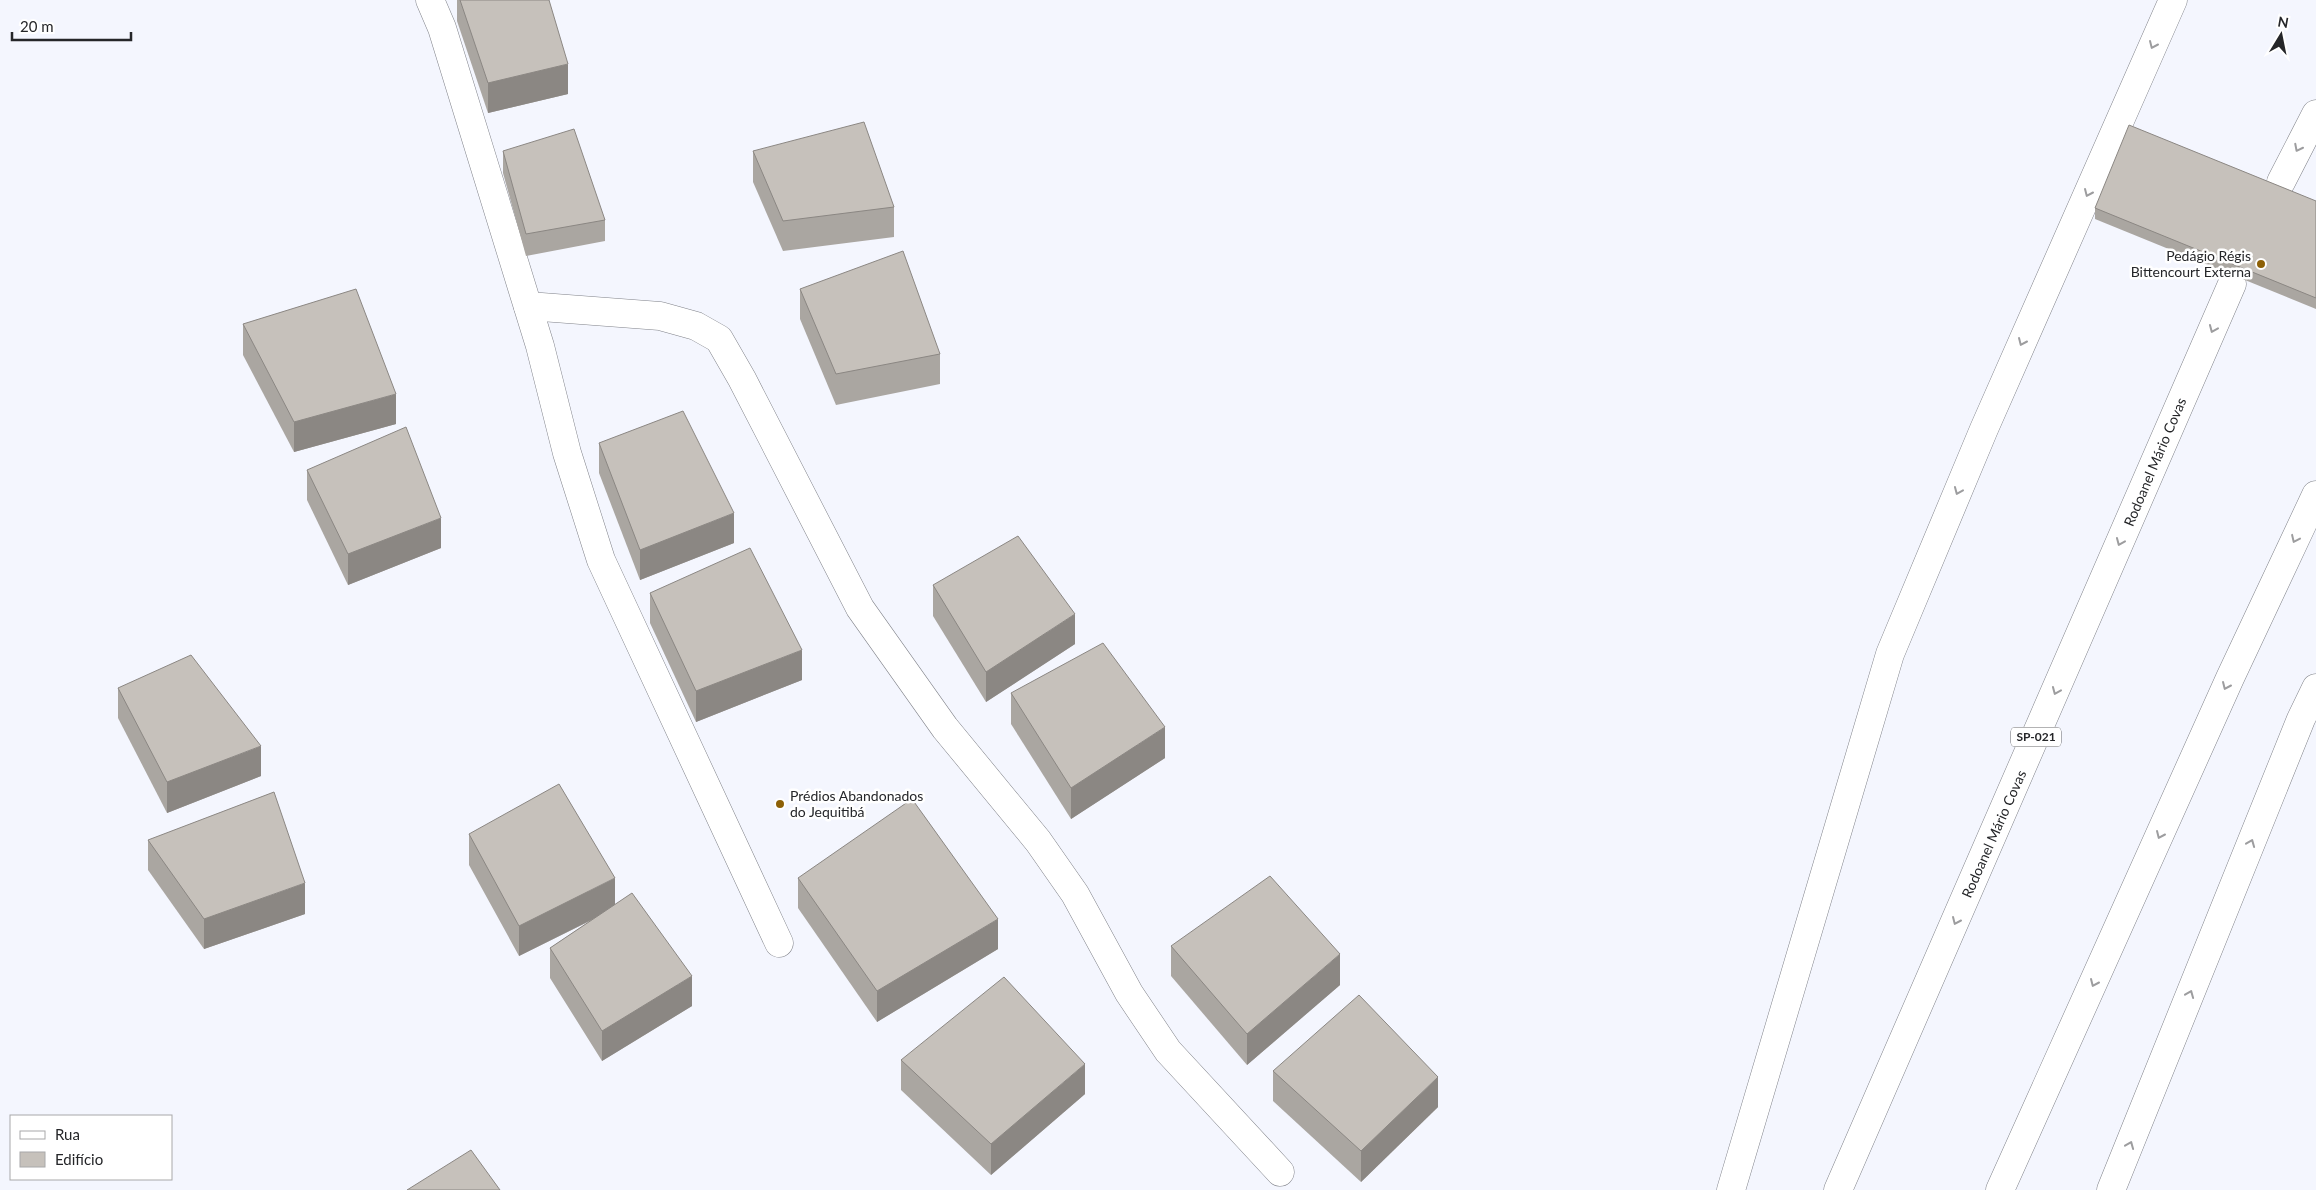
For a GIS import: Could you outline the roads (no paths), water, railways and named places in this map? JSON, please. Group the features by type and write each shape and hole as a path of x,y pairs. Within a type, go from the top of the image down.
{"main road":[{"path":"430,0 442,28 528,306 567,453 601,560 779,943"},
{"path":"1731,1190 1890,654 1984,429 2173,0"},
{"path":"2281,182 2316,114"},
{"name":"Rodoanel Mário Covas","path":"1838,1190 2232,284"},
{"path":"528,306 660,316 696,326 719,339 742,379 860,608 945,728 1038,841 1075,894 1129,993 1168,1051 1280,1172"},
{"path":"2000,1190 2230,678 2316,495"},
{"path":"2111,1190 2301,718 2316,688"}],"place":[{"name":"Pedágio Régis Bittencourt Externa","path":"2261,264"},
{"name":"Prédios Abandonados do Jequitibá","path":"780,804"}]}
